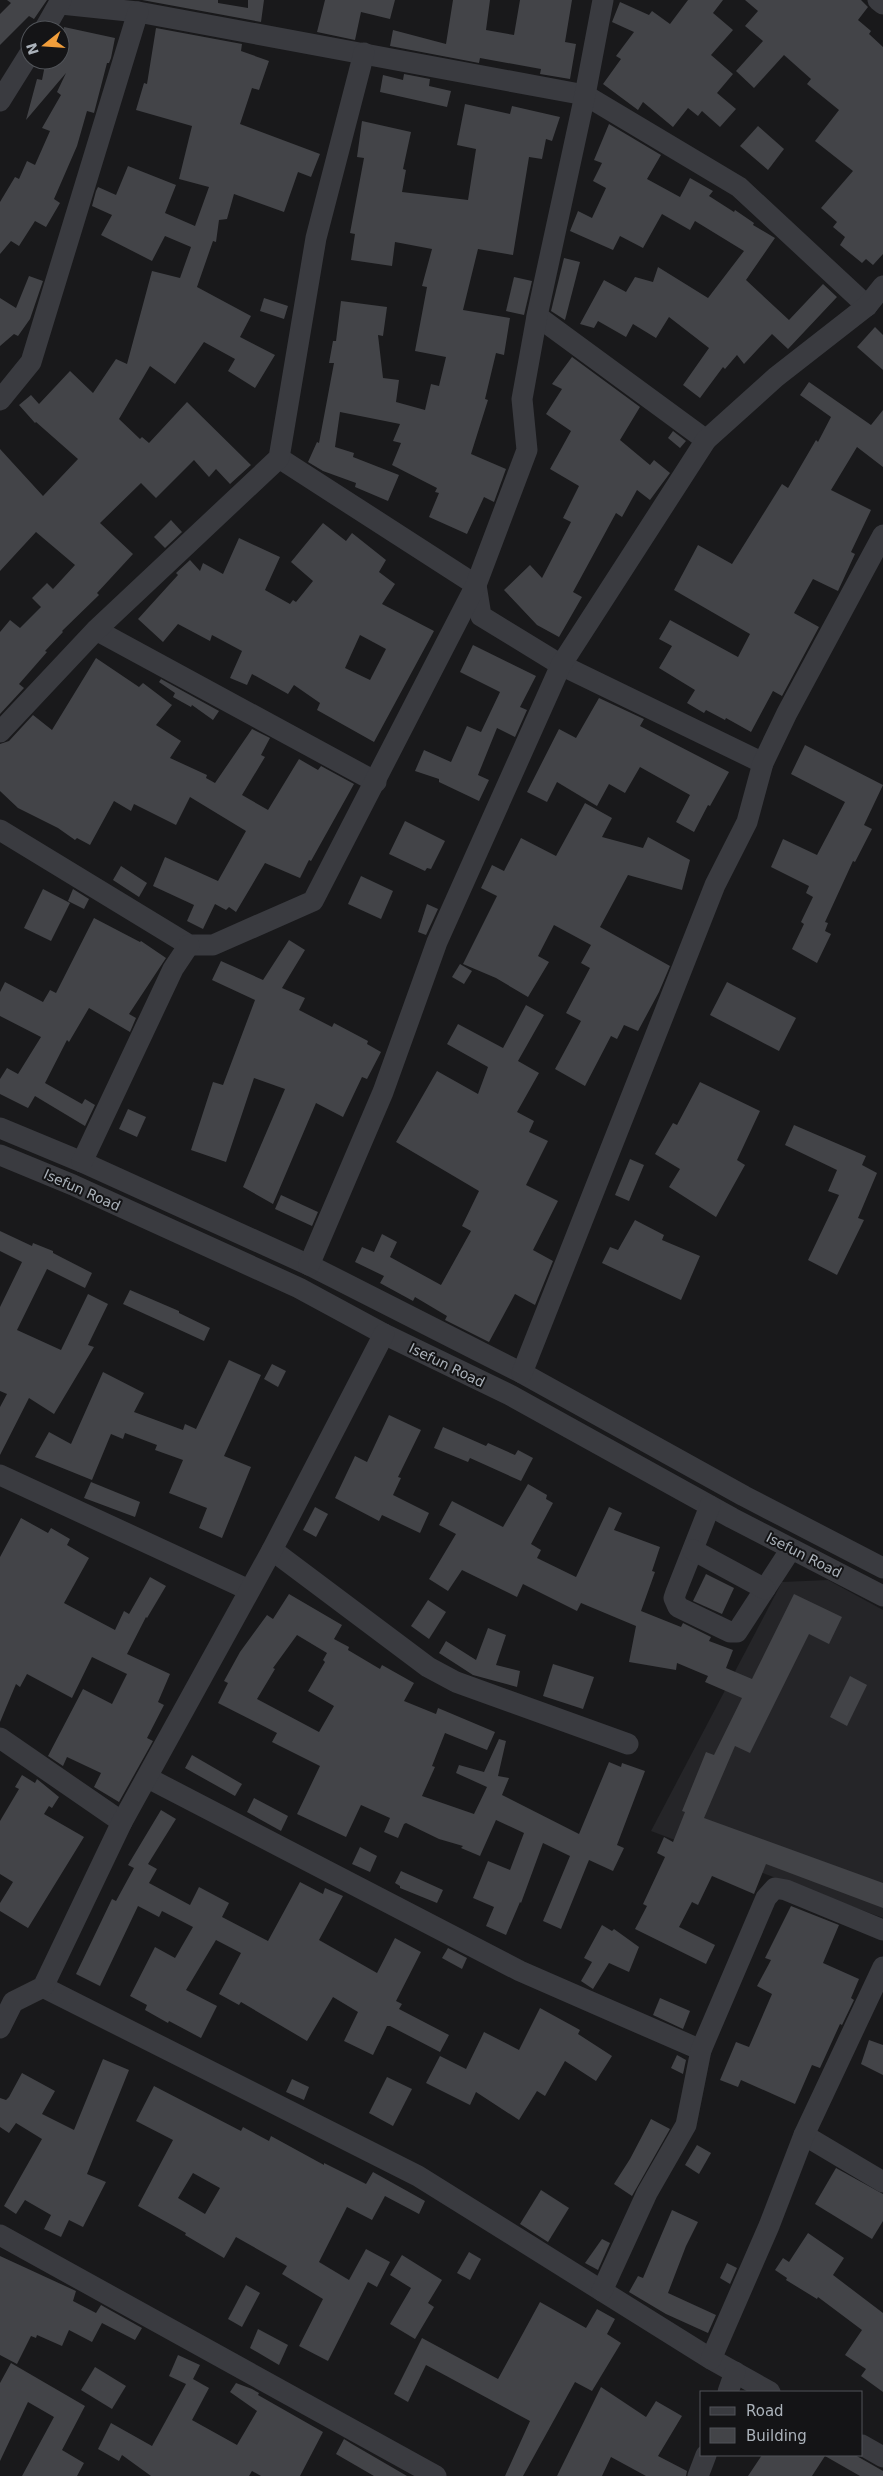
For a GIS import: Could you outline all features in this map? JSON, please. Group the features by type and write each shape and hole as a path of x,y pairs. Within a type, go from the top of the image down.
{"street":[{"path":"0,830 189,945 213,945 313,901 476,585 527,450 522,399 537,316 585,95 603,0"},
{"path":"878,0 883,4"},
{"path":"50,20 61,2 138,12 585,95 739,186 867,306"},
{"path":"0,400 31,362 138,12"},
{"path":"0,732 96,630 279,458 316,238 364,53"},
{"path":"0,101 20,69"},
{"path":"309,1265 383,1092 437,942 561,665 706,440 776,377 867,306 883,286"},
{"path":"537,316 706,440"},
{"path":"279,458 476,585 481,616 561,665 763,763"},
{"path":"522,1373 715,886 747,822 763,763 787,713 883,535"},
{"path":"96,630 376,782"},
{"path":"82,1162 173,969 189,945"},
{"name":"Isefun Road","path":"0,1128 82,1162 309,1265 522,1373 744,1496 883,1568"},
{"name":"Isefun Road","path":"0,1155 73,1185 299,1288 384,1334 510,1395 710,1506 883,1596"},
{"path":"43,1987 122,1822 148,1778 272,1550 384,1334"},
{"path":"0,1474 249,1590"},
{"path":"710,1506 674,1598 678,1607 730,1632 737,1632 791,1549"},
{"path":"272,1550 428,1667 456,1682 628,1744"},
{"path":"693,1550 765,1589"},
{"path":"0,1738 122,1822"},
{"path":"148,1778 520,1971 701,2050"},
{"path":"602,2291 647,2193 686,2125 701,2050 766,1898 775,1888 786,1890 883,1930"},
{"path":"711,2359 769,2226 804,2135 883,1967"},
{"path":"0,2028 7,1998 43,1987 418,2176 711,2359 768,2391"},
{"path":"804,2135 883,2182"},
{"path":"0,2235 436,2476"},
{"path":"728,2391 735,2372"},
{"path":"863,2446 883,2457"},
{"path":"698,2476 706,2456"}],"shaded area":[{"path":"828,1580 883,1610 883,1918 651,1831 782,1582"}],"building":[{"path":"7,0 47,0 34,19 29,16 25,20 20,20 20,25 0,45 0,14 11,3"},
{"path":"142,0 218,0 218,3 248,8 248,0 264,0 261,22"},
{"path":"325,0 395,0 390,19 361,12 355,40 317,32"},
{"path":"453,0 490,0 486,30 514,35 520,0 572,0 565,42 576,44 570,79 540,74 541,69 480,58 479,63 390,46 393,30 446,44"},
{"path":"688,0 723,0 713,13 733,30 711,55 733,74 717,93 736,109 720,127 702,111 698,116 688,108 673,127 643,102 638,110 603,84 621,59 616,56 634,32 612,22 620,2 649,15 652,11 670,24"},
{"path":"745,0 861,0 868,7 858,20 871,31 869,34 883,47 883,254 873,265 866,259 862,263 840,245 845,237 833,227 837,222 821,208 853,171 815,141 839,110 807,84 811,79 784,55 754,88 736,71 763,41 745,26 758,11"},
{"path":"70,28 115,38 111,58 109,63 107,63 94,113 87,111 77,146 54,199 60,203 46,227 35,221 19,246 11,241 0,254 0,202 15,177 19,179 27,161 35,165 50,131 42,128 61,95 57,92 66,73 26,120 37,79 42,80 44,70 70,70"},
{"path":"156,28 242,44 241,51 269,61 259,90 252,88 240,124 320,154 311,177 298,172 284,212 234,194 227,219 219,220 216,242 213,241 197,287 251,316 240,337 275,355 255,388 228,371 235,359 204,342 175,384 150,366 119,419 140,439 142,437 149,443 187,402 251,465 230,484 216,469 209,477 194,460 156,498 141,483 100,523 133,554 97,593 99,595 62,631 45,651 47,652 19,684 24,688 0,714 0,632 10,620 20,628 41,607 32,598 47,583 53,589 75,565 36,532 0,571 0,449 43,496 78,459 35,423 19,405 31,395 39,404 70,371 93,393 116,359 127,364 152,271 180,278 191,247 165,236 152,261 101,235 112,215 92,206 96,191 98,187 116,195 128,166 176,185 165,213 195,226 209,187 179,179 192,126 136,110 144,83 147,84"},
{"path":"404,74 430,79 429,86 451,91 447,107 380,92 383,75 403,80"},
{"path":"465,104 510,114 512,106 560,117 552,141 546,139 542,159 529,157 513,255 478,249 463,310 510,318 504,355 496,353 485,399 488,400 471,454 506,469 494,502 484,497 467,534 429,517 439,493 435,492 437,488 392,465 401,443 393,441 400,424 340,412 335,447 354,453 353,457 399,475 388,501 355,487 356,483 323,471 308,462 317,442 319,443 334,363 329,363 333,341 336,341 341,301 387,307 383,336 378,335 383,378 399,380 396,402 425,410 431,384 439,386 446,357 415,351 427,287 422,286 432,249 395,242 392,266 351,260 355,234 350,233 364,158 357,157 362,121 411,132 403,169 406,170 402,192 468,200 476,149 457,145"},
{"path":"609,124 661,155 647,179 680,197 690,178 713,191 709,196 734,212 735,210 754,223 753,225 775,238 746,280 789,320 823,284 837,297 788,349 772,334 744,364 737,355 725,369 723,367 700,398 683,385 709,348 669,317 656,338 633,324 626,337 598,321 594,328 580,324 604,280 626,292 635,277 653,282 658,267 708,298 744,251 695,221 690,230 662,214 643,248 620,236 613,250 570,231 578,211 592,218 606,188 593,181 602,163 594,160"},
{"path":"758,126 784,149 768,170 740,146"},
{"path":"564,258 580,262 565,320 551,311"},
{"path":"29,276 43,281 30,319 18,336 14,334 0,346 0,298 16,308"},
{"path":"514,277 532,281 524,315 506,311"},
{"path":"264,298 288,306 284,319 260,311"},
{"path":"875,327 883,335 883,370 857,347"},
{"path":"572,357 640,407 620,440 650,465 654,460 670,473 650,500 637,490 622,517 616,513 573,592 582,597 559,637 537,625 504,590 530,565 542,578 571,522 563,518 579,486 550,469 571,431 546,414 562,389 552,384"},
{"path":"809,382 871,425 883,410 883,467 857,447 831,490 871,510 851,552 855,554 838,591 813,579 794,613 819,627 782,696 773,691 751,732 726,718 725,720 706,710 704,713 687,703 695,690 659,668 672,646 659,639 670,620 738,657 750,634 674,590 698,545 732,564 782,484 788,488 816,440 818,442 831,417 800,395"},
{"path":"673,431 686,441 680,448 668,438"},
{"path":"171,520 182,532 165,548 154,537"},
{"path":"323,523 346,541 352,533 386,560 379,572 395,584 382,604 434,631 374,742 317,710 320,703 294,685 288,694 252,674 247,685 230,678 242,651 212,635 210,641 178,624 163,642 138,619 178,575 176,573 190,560 200,571 203,563 223,574 239,538 280,557 265,590 290,604 293,600 296,602 313,581 291,562","holes":["360,635 386,649 370,680 345,668"]},
{"path":"473,645 536,676 520,707 527,710 515,737 497,728 478,775 489,780 479,801 439,782 439,779 415,771 424,750 451,762 467,726 481,732 500,692 460,672"},
{"path":"96,658 139,687 143,683 172,705 156,725 181,741 170,758 207,775 206,778 215,783 252,729 270,738 261,755 265,757 242,795 268,810 299,759 318,770 321,766 354,784 300,878 265,863 236,912 229,907 226,910 215,904 203,929 187,921 194,905 153,886 165,857 218,881 246,831 190,797 176,825 134,804 131,811 114,801 90,845 77,838 75,840 58,828 18,808 0,791 0,744 9,741 33,715 52,730"},
{"path":"161,679 219,711 213,720 192,705 191,707 173,697 175,693 159,682"},
{"path":"599,698 644,719 640,726 729,772 710,806 708,805 694,832 676,822 690,795 640,767 625,793 609,784 597,806 557,782 547,802 527,792 559,729 576,738"},
{"path":"805,745 883,785 864,825 872,829 855,862 853,861 825,922 828,923 825,931 831,934 817,963 792,949 804,924 801,922 813,897 806,893 809,886 771,867 783,839 817,855 845,802 791,774"},
{"path":"585,803 612,818 602,837 643,848 648,837 690,860 682,890 628,875 600,927 670,966 659,992 638,1031 624,1025 617,1039 611,1036 585,1086 555,1069 581,1021 566,1013 590,968 581,963 591,945 554,925 538,956 549,962 528,997 496,978 463,964 497,896 481,888 492,865 504,871 521,838 556,856"},
{"path":"405,821 445,841 431,869 427,868 425,871 389,854"},
{"path":"121,866 147,883 139,897 113,880"},
{"path":"361,876 393,891 381,919 348,904"},
{"path":"43,889 70,903 51,941 24,928"},
{"path":"73,889 89,899 84,909 68,901"},
{"path":"427,904 438,909 426,935 418,932"},
{"path":"94,918 141,941 166,958 129,1014 136,1018 130,1032 89,1008 69,1042 67,1040 45,1083 82,1104 85,1099 95,1105 85,1126 35,1096 28,1108 0,1094 0,1079 7,1068 18,1074 41,1037 0,1016 0,992 5,982 43,1002 50,990 56,993"},
{"path":"289,940 305,950 282,988 305,998 299,1010 332,1027 334,1023 368,1041 367,1044 381,1052 367,1079 362,1077 343,1117 316,1103 273,1204 243,1187 285,1089 254,1078 226,1162 191,1150 213,1082 223,1085 255,1000 212,980 221,961 263,980"},
{"path":"460,964 472,971 464,984 452,977"},
{"path":"727,982 796,1018 779,1051 710,1015"},
{"path":"526,1005 544,1015 518,1061 539,1073 517,1112 534,1121 529,1132 548,1141 526,1185 558,1201 533,1250 553,1261 535,1305 515,1294 489,1342 445,1320 447,1316 415,1297 413,1301 380,1283 384,1276 355,1262 362,1247 374,1252 382,1234 397,1242 390,1257 441,1285 471,1231 462,1226 479,1191 396,1142 437,1071 478,1094 488,1067 447,1044 458,1024 503,1048"},
{"path":"700,1082 760,1111 737,1160 745,1165 716,1217 669,1187 680,1169 655,1154 673,1123 677,1125"},
{"path":"128,1109 146,1117 137,1137 119,1129"},
{"path":"794,1125 866,1156 862,1165 877,1173 858,1218 864,1220 837,1275 808,1260 839,1195 828,1191 837,1170 785,1145"},
{"path":"630,1159 644,1165 629,1201 615,1195"},
{"path":"281,1195 318,1212 312,1226 275,1209"},
{"path":"635,1220 664,1235 662,1240 700,1256 681,1300 602,1263 610,1247 618,1250"},
{"path":"0,1231 32,1246 33,1243 53,1251 53,1253 92,1273 85,1288 47,1269 17,1330 61,1350 88,1294 108,1304 88,1345 94,1347 54,1414 29,1398 0,1455 0,1407 7,1394 0,1391 0,1307 22,1262 0,1251"},
{"path":"130,1290 179,1311 179,1313 210,1328 204,1341 123,1304"},
{"path":"229,1360 261,1375 224,1456 251,1467 222,1538 199,1528 207,1508 169,1493 183,1460 155,1450 157,1445 125,1433 123,1439 111,1434 92,1480 35,1457 49,1432 71,1444 103,1372 144,1393 134,1412 183,1430 185,1424 196,1429"},
{"path":"272,1364 286,1371 278,1387 264,1379"},
{"path":"389,1415 421,1430 398,1477 401,1478 393,1495 429,1513 420,1533 382,1515 379,1521 335,1498 355,1456 367,1462"},
{"path":"443,1427 486,1446 488,1443 515,1455 518,1450 533,1458 521,1481 470,1458 468,1462 434,1448"},
{"path":"91,1482 140,1502 135,1517 84,1498"},
{"path":"528,1484 547,1495 546,1499 553,1503 531,1544 541,1550 537,1558 576,1577 609,1507 622,1513 614,1530 660,1547 652,1571 655,1572 641,1611 681,1627 683,1623 711,1637 709,1641 733,1650 726,1668 752,1679 794,1594 842,1617 829,1644 809,1634 750,1753 735,1746 704,1818 883,1883 883,1908 766,1864 754,1894 712,1876 698,1905 692,1902 679,1927 715,1945 706,1964 635,1929 647,1906 643,1904 665,1857 657,1853 664,1837 673,1842 685,1812 682,1811 706,1752 714,1755 742,1698 705,1682 708,1676 677,1663 676,1670 629,1662 636,1626 581,1603 577,1611 523,1584 517,1597 462,1570 448,1591 429,1579 456,1534 439,1525 452,1501 503,1527"},
{"path":"315,1507 328,1514 316,1537 303,1530"},
{"path":"21,1518 48,1533 51,1528 70,1539 67,1545 89,1558 64,1603 115,1630 124,1611 129,1614 150,1577 166,1586 146,1617 127,1654 170,1674 158,1702 164,1705 147,1738 153,1741 119,1802 94,1787 101,1773 67,1757 63,1766 48,1756 83,1689 112,1704 127,1674 92,1657 72,1698 27,1674 20,1687 16,1684 0,1722 0,1557"},
{"path":"706,1574 734,1588 722,1614 693,1601"},
{"path":"289,1594 342,1625 334,1639 349,1647 348,1650 380,1669 382,1665 414,1683 404,1701 436,1714 438,1708 495,1732 487,1750 445,1733 432,1766 435,1767 422,1796 474,1814 487,1787 456,1773 459,1765 484,1772 499,1739 506,1741 498,1776 509,1778 502,1795 579,1834 609,1762 621,1767 622,1763 645,1771 617,1845 624,1848 613,1871 589,1860 561,1929 543,1921 570,1856 543,1843 521,1903 506,1935 486,1926 494,1907 473,1898 488,1861 510,1870 524,1833 496,1820 480,1856 461,1848 463,1846 439,1839 406,1823 398,1838 384,1832 390,1818 361,1805 346,1837 297,1814 320,1766 272,1742 277,1733 218,1703 228,1683 224,1681 240,1652 267,1615 273,1619","holes":["297,1635 327,1653 323,1660 325,1662 308,1691 334,1706 319,1732 257,1699 275,1669 273,1668"]},
{"path":"428,1600 446,1612 429,1639 411,1626"},
{"path":"488,1628 506,1635 496,1665 520,1671 517,1687 473,1675 439,1653 446,1641 476,1660"},
{"path":"553,1664 594,1677 583,1709 543,1696"},
{"path":"850,1676 867,1685 847,1726 830,1717"},
{"path":"192,1755 242,1784 235,1796 185,1768"},
{"path":"22,1775 35,1783 37,1779 59,1797 52,1808 49,1806 44,1814 84,1837 28,1928 0,1911 0,1903 13,1882 0,1874 0,1821 19,1789 15,1787"},
{"path":"254,1798 288,1816 281,1831 247,1812"},
{"path":"161,1810 176,1819 148,1864 157,1869 149,1883 190,1905 199,1887 229,1903 222,1917 268,1941 300,1882 323,1894 325,1888 343,1896 319,1940 377,1973 395,1938 421,1952 396,2001 402,2004 399,2009 449,2035 440,2052 390,2026 387,2026 373,2055 344,2041 358,2012 333,1997 307,2041 241,2002 239,2005 219,1994 241,1953 216,1940 186,1990 217,2006 201,2038 169,2021 168,2023 145,2010 147,2005 130,1996 155,1947 175,1958 193,1927 162,1911 159,1917 138,1906 100,1986 76,1974 112,1899 116,1901 134,1868 128,1865"},
{"path":"360,1847 377,1856 370,1872 352,1864"},
{"path":"401,1871 443,1890 437,1903 400,1888 395,1883"},
{"path":"791,1906 839,1925 823,1963 859,1979 851,1998 854,2000 842,2025 840,2024 820,2068 812,2065 795,2104 741,2080 738,2087 720,2080 736,2042 749,2047 772,1994 757,1986 771,1960 765,1958"},
{"path":"602,1925 612,1931 614,1929 639,1947 629,1972 609,1963 593,1989 581,1981 592,1962 584,1958"},
{"path":"448,1948 467,1958 462,1969 442,1958"},
{"path":"660,1998 690,2011 683,2029 653,2015"},
{"path":"540,2008 580,2030 578,2034 612,2056 596,2081 565,2061 545,2096 537,2091 519,2120 476,2092 470,2105 426,2083 440,2056 466,2069 484,2032 519,2050"},
{"path":"869,2040 883,2045 883,2075 861,2064"},
{"path":"677,2055 686,2060 683,2074 671,2068"},
{"path":"103,2059 129,2070 87,2174 106,2182 83,2227 69,2220 61,2237 44,2229 51,2215 25,2200 16,2214 4,2206 42,2139 16,2123 9,2133 0,2127 0,2098 6,2100 9,2097 22,2073 55,2091 42,2114 74,2130"},
{"path":"387,2077 412,2089 393,2126 369,2113"},
{"path":"292,2079 309,2087 304,2100 286,2092"},
{"path":"154,2086 241,2131 243,2127 269,2141 271,2136 324,2165 324,2163 366,2184 373,2172 425,2201 419,2214 385,2196 372,2220 347,2207 319,2262 349,2280 366,2249 390,2262 377,2287 368,2282 328,2361 299,2346 323,2299 282,2274 287,2266 236,2237 224,2258 185,2235 186,2233 138,2206 173,2140 136,2121","holes":["193,2173 220,2188 205,2214 178,2198"]},
{"path":"651,2119 670,2129 632,2196 614,2184 630,2159"},
{"path":"697,2145 711,2153 699,2174 685,2165"},
{"path":"836,2168 883,2194 883,2221 872,2239 815,2204"},
{"path":"541,2190 569,2208 548,2242 520,2224"},
{"path":"672,2210 698,2222 686,2246 668,2293 716,2315 708,2333 666,2314 629,2292 638,2276 643,2278"},
{"path":"808,2233 844,2258 833,2275 883,2313 883,2392 861,2376 866,2369 845,2355 862,2330 818,2297 817,2299 786,2280 787,2278 775,2270 783,2258 789,2262"},
{"path":"602,2239 610,2243 598,2270 585,2263"},
{"path":"469,2252 481,2259 470,2280 457,2273"},
{"path":"402,2255 442,2280 428,2303 434,2307 415,2339 390,2324 411,2288 390,2275"},
{"path":"0,2256 76,2291 73,2301 96,2313 101,2305 142,2328 135,2340 102,2323 92,2342 69,2330 62,2346 37,2335 36,2338 31,2336 17,2364 0,2355"},
{"path":"727,2263 737,2268 730,2284 720,2278"},
{"path":"246,2285 260,2293 242,2327 228,2319"},
{"path":"540,2302 586,2328 597,2309 615,2319 607,2334 621,2343 592,2391 575,2382 523,2476 505,2476 530,2421 426,2365 408,2402 394,2394 422,2338 498,2379"},
{"path":"258,2329 288,2345 279,2365 250,2348"},
{"path":"178,2355 200,2365 193,2379 209,2388 192,2420 237,2445 257,2411 230,2392 236,2383 252,2389 259,2393 258,2395 323,2432 300,2476 261,2476 252,2471 249,2476 151,2476 122,2455 119,2461 98,2449 111,2423 152,2446 186,2384 169,2376"},
{"path":"11,2363 85,2406 62,2450 84,2463 77,2476 22,2476 54,2417 28,2402 0,2461 0,2383"},
{"path":"95,2367 126,2386 112,2409 81,2390"},
{"path":"601,2387 646,2417 656,2401 682,2416 658,2456 687,2471 686,2476 646,2476 611,2457 602,2476 557,2476"},
{"path":"344,2439 407,2476 374,2476 336,2454"},
{"path":"761,2456 825,2456 812,2476 748,2476"},
{"path":"825,2456 857,2456 883,2471 883,2476 860,2476"}]}
